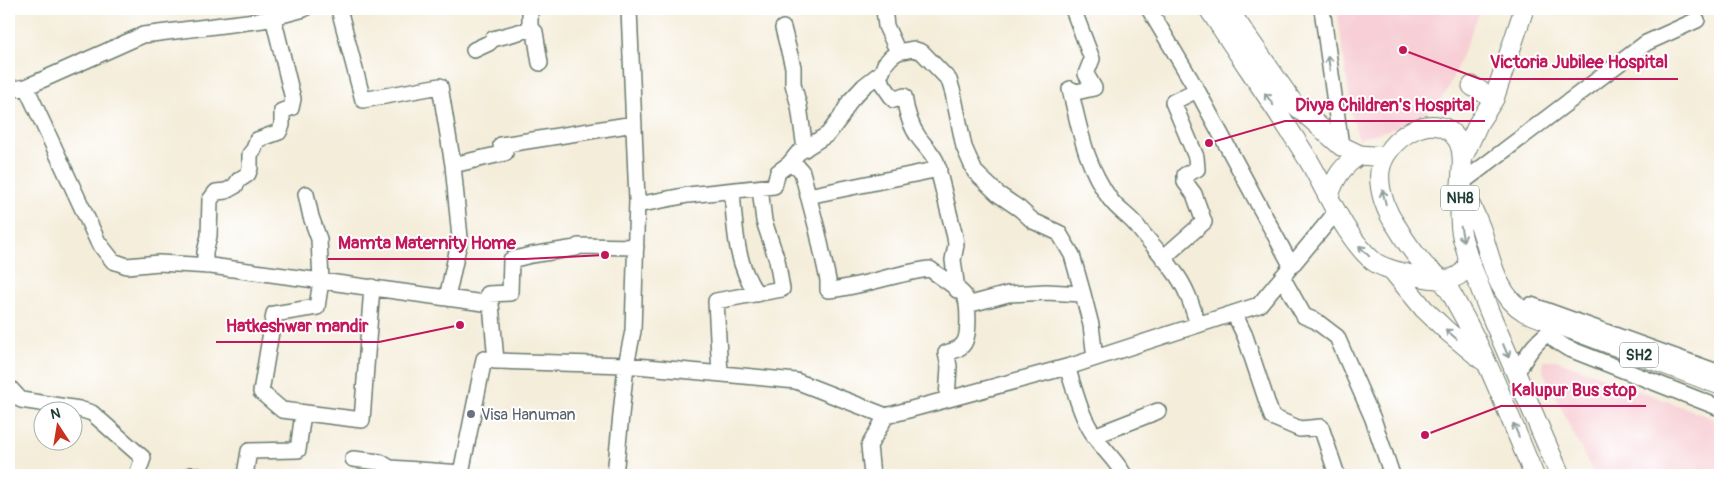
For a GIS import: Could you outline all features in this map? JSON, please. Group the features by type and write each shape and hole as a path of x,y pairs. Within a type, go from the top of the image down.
{"main road":[{"path":"1209,9 1250,73 1282,117 1333,203 1343,224 1358,245 1374,262 1392,270 1447,279 1458,276 1465,269 1468,257"},
{"path":"1228,9 1294,104 1341,146 1360,155 1384,157"},
{"path":"1464,155 1479,122 1494,99 1524,9"},
{"path":"1472,86 1494,99"},
{"path":"1464,155 1459,142 1448,130 1438,127 1422,127 1400,137 1384,157 1380,170 1380,180 1388,212 1395,225 1416,255 1440,278 1457,304 1489,365 1534,475"},
{"path":"1333,203 1334,180 1342,168 1360,155"},
{"name":"NH8","path":"1464,155 1459,209 1462,236 1468,257"},
{"path":"1457,304 1489,311 1513,309 1495,273 1480,228 1460,184"},
{"path":"1468,257 1489,311 1560,475"},
{"path":"1392,270 1424,310 1489,365"},
{"name":"SH2","path":"1513,309 1554,329 1720,385"}],"street":[{"path":"338,9 363,100 440,86 453,165 460,238 447,298"},
{"path":"530,9 530,29"},
{"path":"615,475 626,365 633,331 636,247 637,205 629,9"},
{"path":"884,9 886,26 898,52"},
{"path":"1073,9 1092,59 1086,74 1094,88 1076,92 1070,89 1091,168 1112,201 1137,226 1175,271 1187,293 1198,325"},
{"path":"1148,9 1198,90 1286,271 1304,316 1316,321 1337,337 1373,419 1392,475"},
{"path":"1322,9 1341,146"},
{"path":"9,90 26,87 143,36 263,20 296,10"},
{"path":"205,266 205,252 209,236 210,200 216,192 226,191 235,186 239,180 248,174 250,154 254,149 256,140 279,132 282,125 282,111 291,108 293,99 273,17"},
{"path":"1460,184 1646,42 1697,20"},
{"path":"783,28 793,67 805,149"},
{"path":"474,50 492,39 530,29 535,32 540,64"},
{"path":"637,205 688,195 774,186 778,172 789,164 798,153 828,134 850,101 864,86 882,72 885,64 891,57 898,52 913,48 922,52 949,80 964,147 975,172 998,194 1033,221 1059,233 1072,255 1091,325 1095,358"},
{"path":"877,76 894,100 904,96 908,115 918,136 933,155 939,169 955,237 956,245 953,260 957,290"},
{"path":"26,87 98,242 112,261 127,266 159,263 205,266 488,303"},
{"path":"1163,258 1204,222 1194,194 1185,182 1185,175 1197,169 1196,157 1173,102 1198,90"},
{"path":"453,165 505,153 500,145 634,124"},
{"path":"789,164 797,166 802,172 828,280 828,290 844,289 899,273 930,269 965,296 968,324 965,341 958,349 946,353 949,366 947,400"},
{"path":"808,196 939,169"},
{"path":"720,374 716,301 782,289 777,260 764,221 760,188"},
{"path":"732,191 740,262 757,294"},
{"path":"306,194 311,218 319,239 321,281 317,307 274,314 261,392 282,410 362,420 372,287"},
{"path":"354,459 380,462 390,468 462,474 484,359 626,365 796,381 886,416 1067,367 1259,305 1286,271 1333,203"},
{"path":"496,361 491,304 488,303 488,294 510,293 511,260 576,248 578,246 636,247"},
{"path":"967,305 1008,294 1046,292 1083,294"},
{"path":"1513,309 1542,308 1720,372"},
{"path":"1234,313 1245,336 1272,417 1300,429 1321,427 1337,475"},
{"path":"1516,374 1526,356 1540,340 1554,329 1556,341 1567,348 1720,408"},
{"path":"1067,367 1083,416 1094,436 1118,464 1124,475"},
{"path":"9,387 20,400 79,409 92,413 143,458 137,475"},
{"path":"1094,436 1158,411"},
{"path":"245,475 249,450 298,450 303,413"},
{"path":"872,475 869,446 886,416"},
{"path":"190,475 197,475"}],"shaded area":[{"path":"1337,9 1481,9 1447,91 1434,108 1397,127 1359,139 1352,118"},
{"path":"1557,360 1720,421 1720,475 1594,475 1543,372 1544,361"}],"place":[{"name":"Victoria Jubilee Hospital","path":"1403,50"},
{"name":"Divya Children's Hospital","path":"1209,143"},
{"name":"Mamta Maternity Home","path":"605,255"},
{"name":"Hatkeshwar mandir","path":"460,325"},
{"name":"Visa Hanuman","path":"471,414"},
{"name":"Kalupur Bus stop","path":"1425,435"}]}
